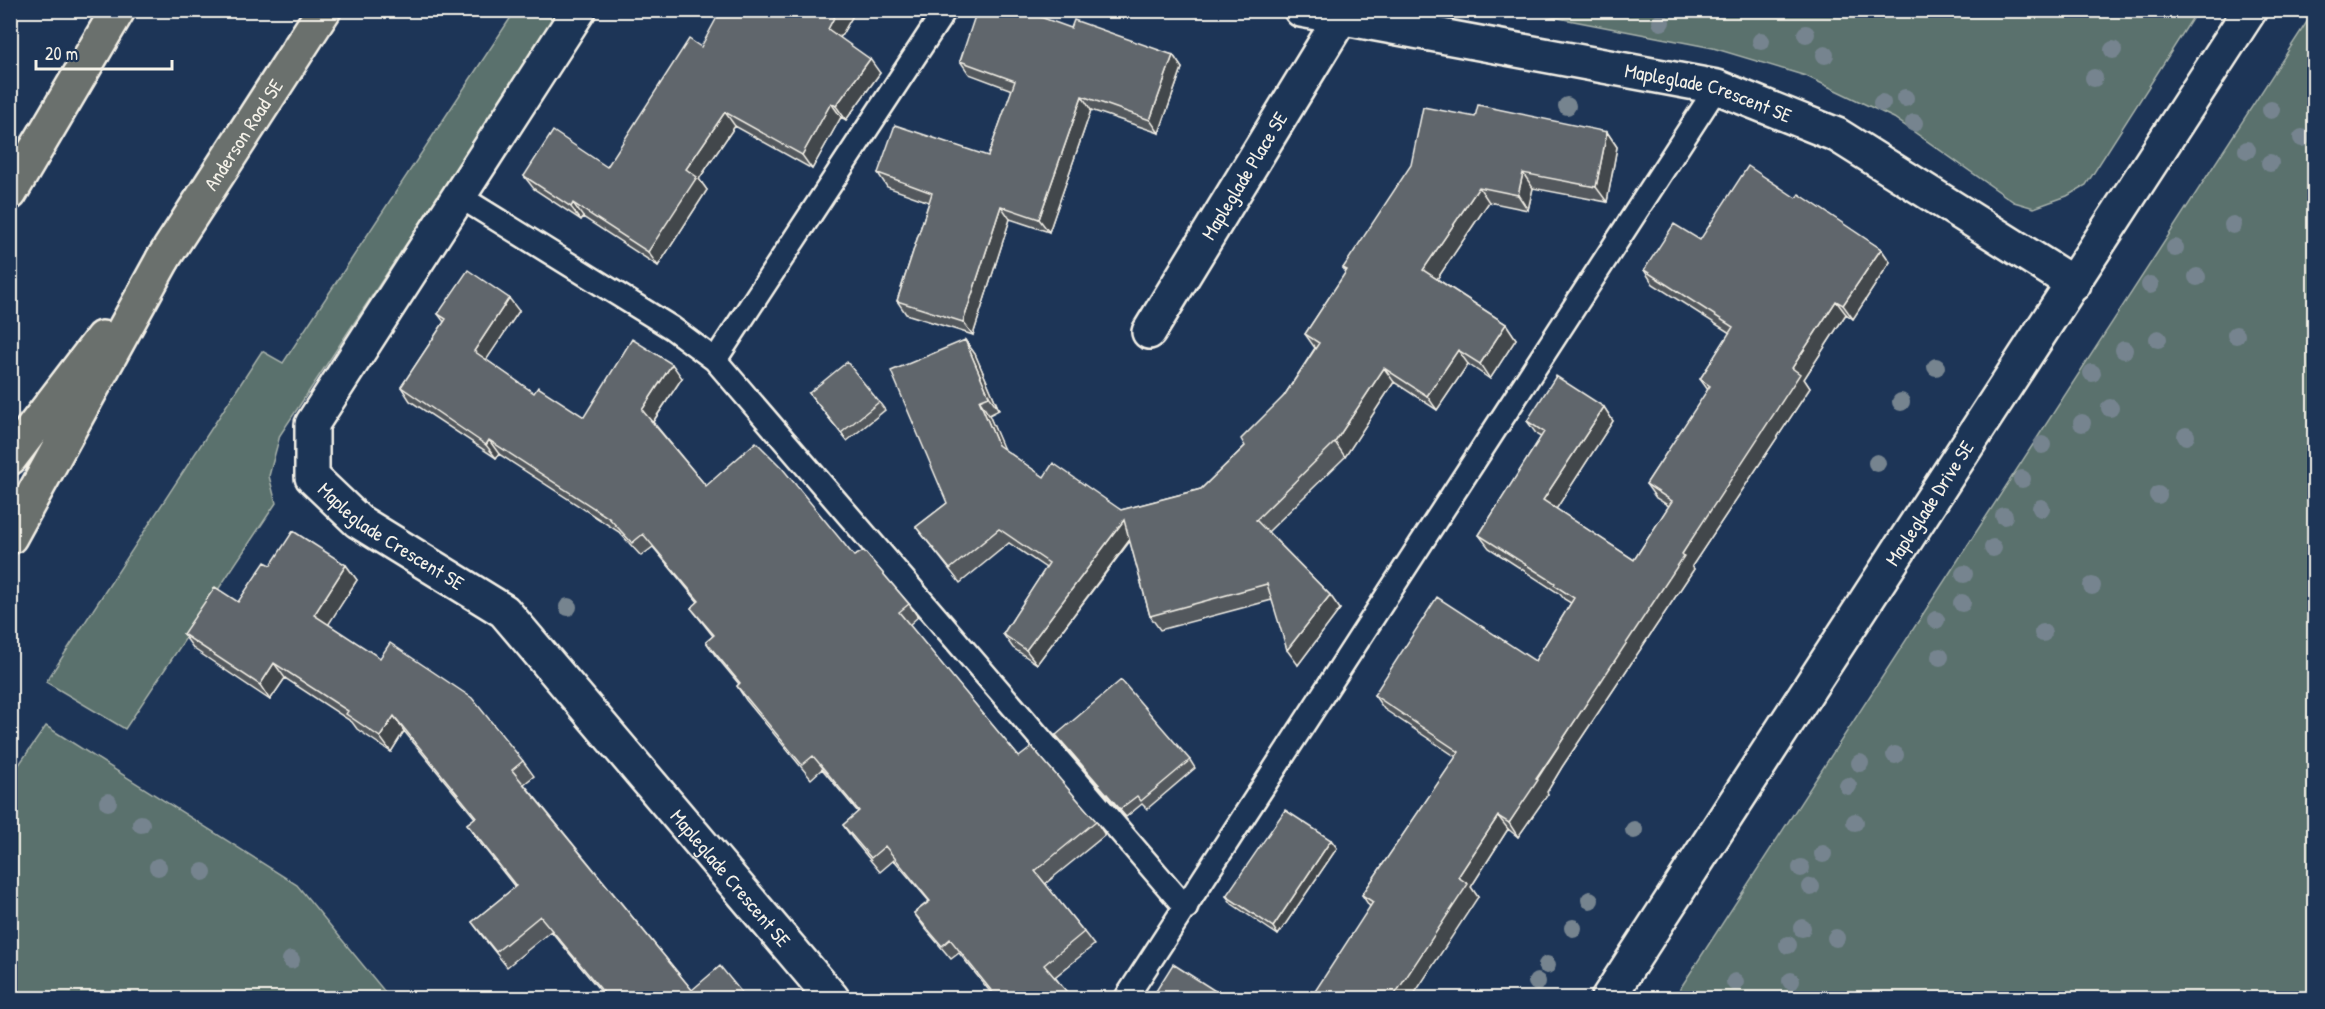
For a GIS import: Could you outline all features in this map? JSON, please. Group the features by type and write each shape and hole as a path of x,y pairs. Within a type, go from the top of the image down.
{"main road":[{"path":"10,193 118,10"},
{"name":"Anderson Road SE","path":"163,259 324,10"},
{"path":"10,458 163,259"},
{"path":"10,537 163,259"}],"street":[{"name":"Mapleglade Crescent SE","path":"579,10 312,424 312,477 358,520 504,610 832,999"},
{"name":"Mapleglade Crescent SE","path":"1301,10 1717,87 1837,135 2074,284"},
{"name":"Mapleglade Drive SE","path":"1608,999 2250,10"},
{"name":"Mapleglade Place SE","path":"1149,332 1340,19"}],"lane":[{"path":"715,360 945,10"},
{"path":"1126,999 1717,87"},
{"path":"459,196 672,328 715,360 1186,908"}],"green space":[{"path":"515,11 560,11 280,435 269,476 276,503 125,729 46,682 262,351 283,363"},
{"path":"1522,11 2197,11 2086,185 2067,196 2034,208 2014,202 1894,118 1806,76 1713,48"},
{"path":"2314,11 2314,998 1674,998"},
{"path":"46,726 297,885 390,998 11,998 11,776"}],"building":[{"path":"721,10 838,10 828,29 870,59 836,106 831,103 802,155 725,112 686,169 697,177 648,252 573,203 571,207 524,176 553,131 607,167 689,39 701,47"},
{"path":"977,10 1021,10 1071,28 1074,20 1173,55 1150,120 1082,96 1039,219 1001,206 963,322 897,301 932,193 878,173 895,125 988,156 1015,81 960,61"},
{"path":"1478,105 1607,132 1596,187 1523,173 1518,195 1479,187 1423,270 1506,324 1480,364 1458,350 1427,396 1384,368 1335,442 1256,520 1330,595 1287,650 1267,584 1150,616 1124,520 1026,650 1003,634 1049,563 999,529 950,569 916,527 947,503 891,371 965,340 989,396 979,400 998,445 1044,477 1053,463 1121,510 1201,489 1245,446 1241,439 1284,396 1319,343 1305,334 1347,270 1343,268 1411,165 1423,107 1475,117"},
{"path":"1748,166 1796,198 1799,194 1881,249 1843,305 1836,301 1792,368 1800,374 1682,554 1684,556 1536,779 1538,780 1509,823 1498,816 1458,877 1468,884 1392,999 1310,999 1373,902 1362,895 1459,752 1374,695 1437,597 1535,661 1574,598 1554,585 1555,583 1479,535 1544,432 1527,421 1556,376 1604,407 1543,500 1634,560 1672,501 1646,484 1710,386 1700,379 1733,327 1644,270 1674,224 1700,240"},
{"path":"468,270 509,298 474,351 534,393 538,387 584,417 632,339 672,364 642,410 706,486 756,442 782,468 854,556 864,551 909,604 899,612 1019,757 1032,747 1096,821 1035,871 1084,932 1044,965 1067,992 1059,999 998,999 950,939 942,946 914,913 930,901 885,846 871,858 843,825 859,811 813,756 802,765 737,686 740,683 706,642 714,635 691,608 699,601 643,534 632,543 609,518 489,440 486,445 401,387 446,319 438,314"},
{"path":"847,362 879,402 841,433 809,393"},
{"path":"293,531 346,565 314,615 380,658 390,643 472,698 523,761 512,770 692,990 720,966 747,999 609,999 540,916 496,952 472,922 516,886 467,824 476,817 394,716 380,737 346,714 348,711 274,663 260,685 183,634 215,587 238,602 265,562 271,565"},
{"path":"1121,680 1190,760 1141,801 1137,796 1120,809 1056,735"},
{"path":"1285,810 1331,840 1273,927 1226,896"},
{"path":"1173,964 1228,999 1151,999"}]}
